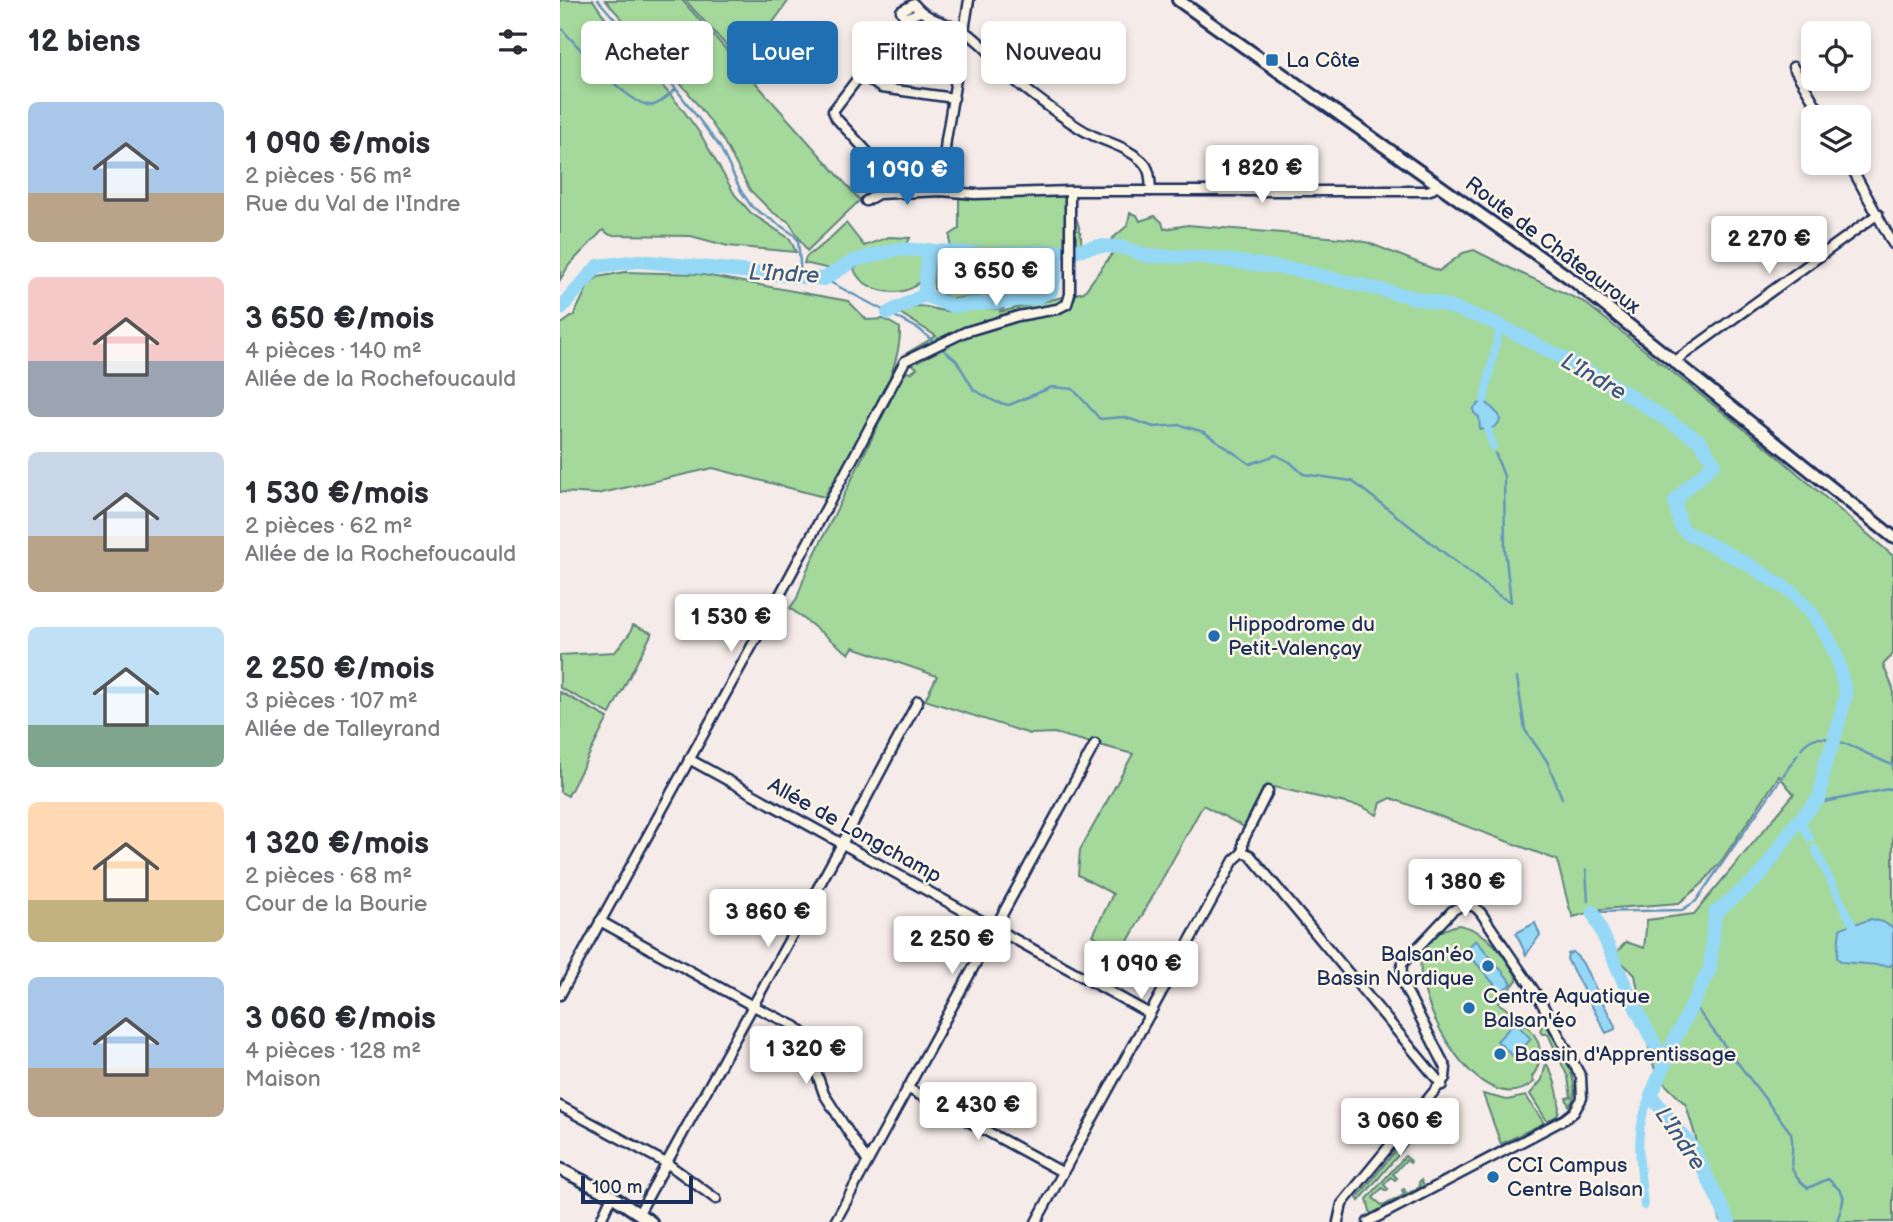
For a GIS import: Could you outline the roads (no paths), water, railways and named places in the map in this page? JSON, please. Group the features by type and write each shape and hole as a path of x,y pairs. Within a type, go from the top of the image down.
{"street":[{"path":"966,21 969,0"},
{"name":"Route de Châteauroux","path":"1178,0 1574,281 1893,537"},
{"path":"920,12 940,21"},
{"path":"967,34 985,47 1004,71 1019,84 1089,134 1117,143 1144,163 1150,172 1151,191"},
{"path":"1793,67 1816,105"},
{"path":"887,193 884,170 832,111 858,78 868,79 881,88 954,98"},
{"path":"940,191 956,84"},
{"path":"1856,175 1893,244"},
{"path":"866,201 878,194 940,191 975,194 1070,191 1427,191 1437,184"},
{"path":"560,995 770,614 905,361 965,332 1018,316 1057,309 1067,303 1070,294 1070,191"},
{"path":"1675,361 1878,214"},
{"path":"639,1213 918,701"},
{"path":"835,1222 1095,744"},
{"name":"Allée de Longchamp","path":"689,759 1150,1014"},
{"path":"1036,1222 1234,860 1243,852 1243,841 1268,791"},
{"path":"1243,852 1250,855 1442,1084"},
{"path":"1338,1222 1342,1204 1442,1084 1447,1074 1401,980 1400,970 1402,964 1457,907 1470,905 1481,913 1545,1009 1581,1077 1582,1097 1574,1112 1565,1119 1368,1222"},
{"path":"600,920 802,1032 824,1094 867,1161"},
{"path":"907,1088 1062,1171"},
{"path":"560,1106 668,1164 716,1199"},
{"path":"560,1168 612,1196 652,1222"},
{"path":"600,1222 612,1196"}],"water":[{"path":"1484,400 1499,415 1500,420 1492,428 1480,429 1479,417 1474,413 1474,408"},
{"path":"1871,919 1893,928 1893,963 1890,966 1842,962 1837,958 1840,929"},
{"path":"1535,923 1540,935 1526,955 1516,933"},
{"name":"Balsan'éo Bassin Nordique","path":"1476,940 1512,983 1501,992 1465,950"},
{"path":"1573,952 1582,962 1615,1029 1606,1033 1567,959 1568,954"},
{"path":"1515,1022 1531,1039 1514,1057 1497,1041"}],"waterway":[{"path":"598,0 676,89 720,147 741,191 752,207 798,240 801,276"},
{"path":"560,27 605,75 632,98 654,105 676,89"},
{"name":"L'Indre","path":"560,309 598,266 639,261 824,279 853,261 898,249 987,254 1073,251 1099,246 1121,247 1148,256 1203,257 1297,270 1441,304 1493,322 1605,380 1700,441 1714,463 1675,502 1680,525 1687,533 1746,563 1793,593 1811,612 1827,636 1837,657 1846,694 1824,767 1820,797 1794,826 1760,876 1715,913 1710,969 1674,1041 1651,1096 1693,1148 1729,1222"},
{"path":"924,295 929,250"},
{"path":"888,313 924,295 953,306 1036,298 1051,291 1056,251"},
{"path":"824,279 919,329 935,343"},
{"path":"1484,400 1500,326"},
{"path":"940,347 956,360 974,390 996,402 1009,405 1052,387 1073,389 1100,419 1124,417 1154,427 1180,425 1204,432 1250,464 1276,455 1290,462 1303,474 1352,481 1511,602"},
{"path":"1488,429 1493,447"},
{"path":"1495,453 1504,476 1505,550 1511,602"},
{"path":"1517,678 1525,730 1547,761 1562,798"},
{"path":"1801,749 1814,739 1827,739 1846,744 1893,765"},
{"path":"1593,912 1682,910 1696,901 1798,754"},
{"path":"1814,804 1893,788"},
{"path":"1800,819 1810,839"},
{"path":"1815,849 1852,924"},
{"path":"1586,870 1588,901"},
{"path":"1593,912 1629,994 1665,1065"},
{"path":"1693,1004 1791,1133 1791,1162 1794,1174 1808,1188 1828,1179 1840,1190 1843,1202 1837,1222"},
{"path":"1644,1206 1640,1136 1641,1122 1651,1096"}],"place":[{"name":"La Côte","path":"1272,60"},
{"name":"Hippodrome du Petit-Valençay","path":"1214,636"},
{"name":"Balsan'éo Bassin Nordique","path":"1488,966"},
{"name":"Centre Aquatique Balsan'éo","path":"1469,1008"},
{"name":"Bassin d'Apprentissage","path":"1500,1054"},
{"name":"CCI Campus Centre Balsan","path":"1493,1177"}]}
